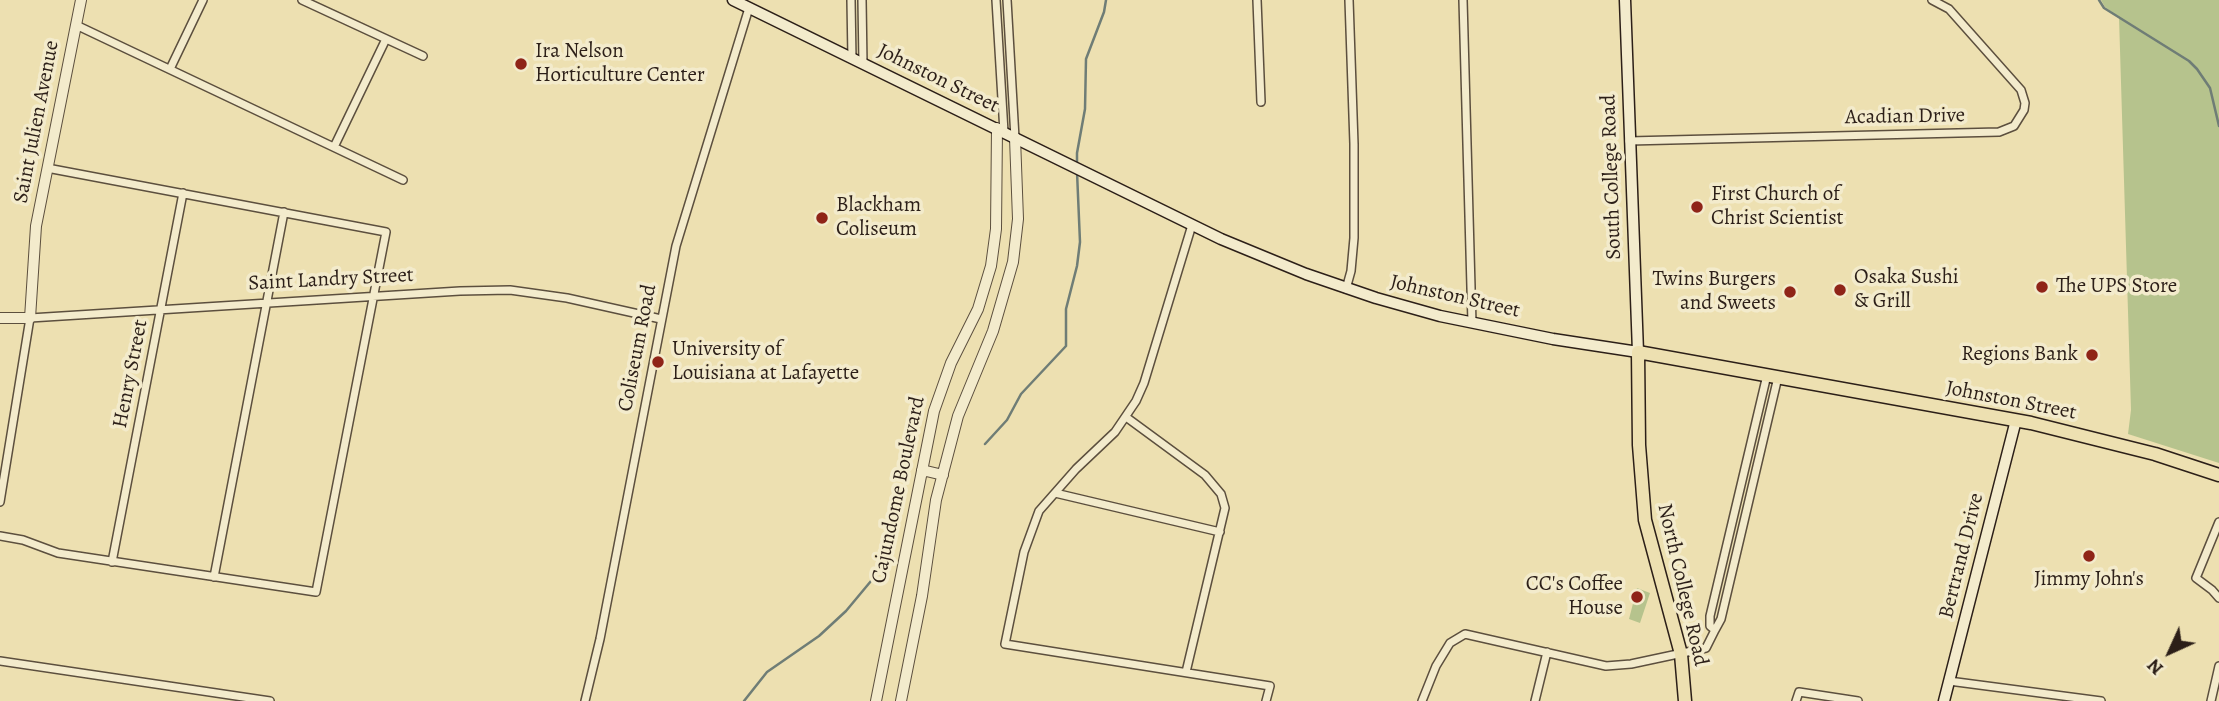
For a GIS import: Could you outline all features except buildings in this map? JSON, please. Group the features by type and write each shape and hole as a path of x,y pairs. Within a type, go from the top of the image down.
{"main road":[{"name":"Johnston Street","path":"733,0 1192,225 1269,260 1346,289 1472,323 2016,420 2095,437 2219,475"},
{"name":"South College Road","path":"1625,0 1638,352"},
{"name":"North College Road","path":"1638,352 1639,445 1645,520 1681,654 1685,701"},
{"name":"Bertrand Drive","path":"1944,701 2016,420"}],"street":[{"name":"Saint Julien Avenue","path":"0,502 30,317 36,226 81,0"},
{"path":"170,69 203,0"},
{"path":"302,0 423,56"},
{"path":"851,0 852,58"},
{"path":"862,0 863,64"},
{"path":"996,0 1005,133"},
{"path":"1005,133 1007,0"},
{"path":"1257,0 1261,102"},
{"path":"1346,289 1351,271 1354,238 1349,0"},
{"path":"1463,0 1472,323"},
{"name":"Acadian Drive","path":"1629,141 1999,132 2014,126 2024,108 2021,90 1949,9 1932,0"},
{"name":"Coliseum Road","path":"584,701 600,639 681,225 750,8"},
{"path":"76,25 403,180"},
{"path":"334,147 386,39"},
{"name":"Cajundome Boulevard","path":"876,701 931,424 943,384 978,309 991,266 1005,133"},
{"name":"Cajundome Boulevard","path":"901,701 922,596 936,500 958,416 993,331 1009,281 1018,219 1005,133"},
{"path":"0,536 23,540 58,554 316,592 386,232 47,168"},
{"name":"Henry Street","path":"112,562 183,193"},
{"path":"215,577 284,212"},
{"path":"1192,225 1144,383 1126,417 1110,439 1076,469 1042,505 1033,524 1024,552 1005,644 1270,686 1266,701"},
{"name":"Saint Landry Street","path":"0,318 510,290 567,298 661,319"},
{"path":"1715,630 1710,626 1710,616 1727,541 1772,376"},
{"path":"1422,701 1436,666 1456,638 1465,634 1614,666 1706,648 1721,619 1772,376"},
{"path":"1126,417 1205,475 1221,495 1225,508 1186,672"},
{"path":"922,470 943,475"},
{"path":"1055,492 1220,532"},
{"path":"2219,522 2196,579 2219,598"},
{"path":"1727,541 1738,544"},
{"path":"1535,701 1547,652"},
{"path":"0,661 270,701"},
{"path":"2211,701 2219,666"},
{"path":"1949,681 2101,701"},
{"path":"1796,701 1799,692 1858,701"}],"green space":[{"path":"2101,0 2219,0 2219,463 2128,434 2131,410 2119,17 2105,7"},
{"path":"1637,588 1650,593 1640,623 1629,619"}],"waterway":[{"path":"1077,165 1085,109 1086,59 1106,0"},
{"path":"2099,0 2104,8 2189,61 2197,69 2210,88 2219,126"},
{"path":"985,444 1007,420 1021,394 1066,346 1066,309 1080,242 1077,172"},
{"path":"744,701 767,672 819,636 846,611 871,581"}],"place":[{"name":"Ira Nelson Horticulture Center","path":"521,64"},
{"name":"First Church of Christ Scientist","path":"1697,207"},
{"name":"Blackham Coliseum","path":"822,218"},
{"name":"The UPS Store","path":"2042,287"},
{"name":"Osaka Sushi & Grill","path":"1840,290"},
{"name":"Twins Burgers and Sweets","path":"1790,292"},
{"name":"Regions Bank","path":"2092,355"},
{"name":"University of Louisiana at Lafayette","path":"658,362"},
{"name":"Jimmy John's","path":"2089,556"},
{"name":"CC's Coffee House","path":"1637,597"}]}
